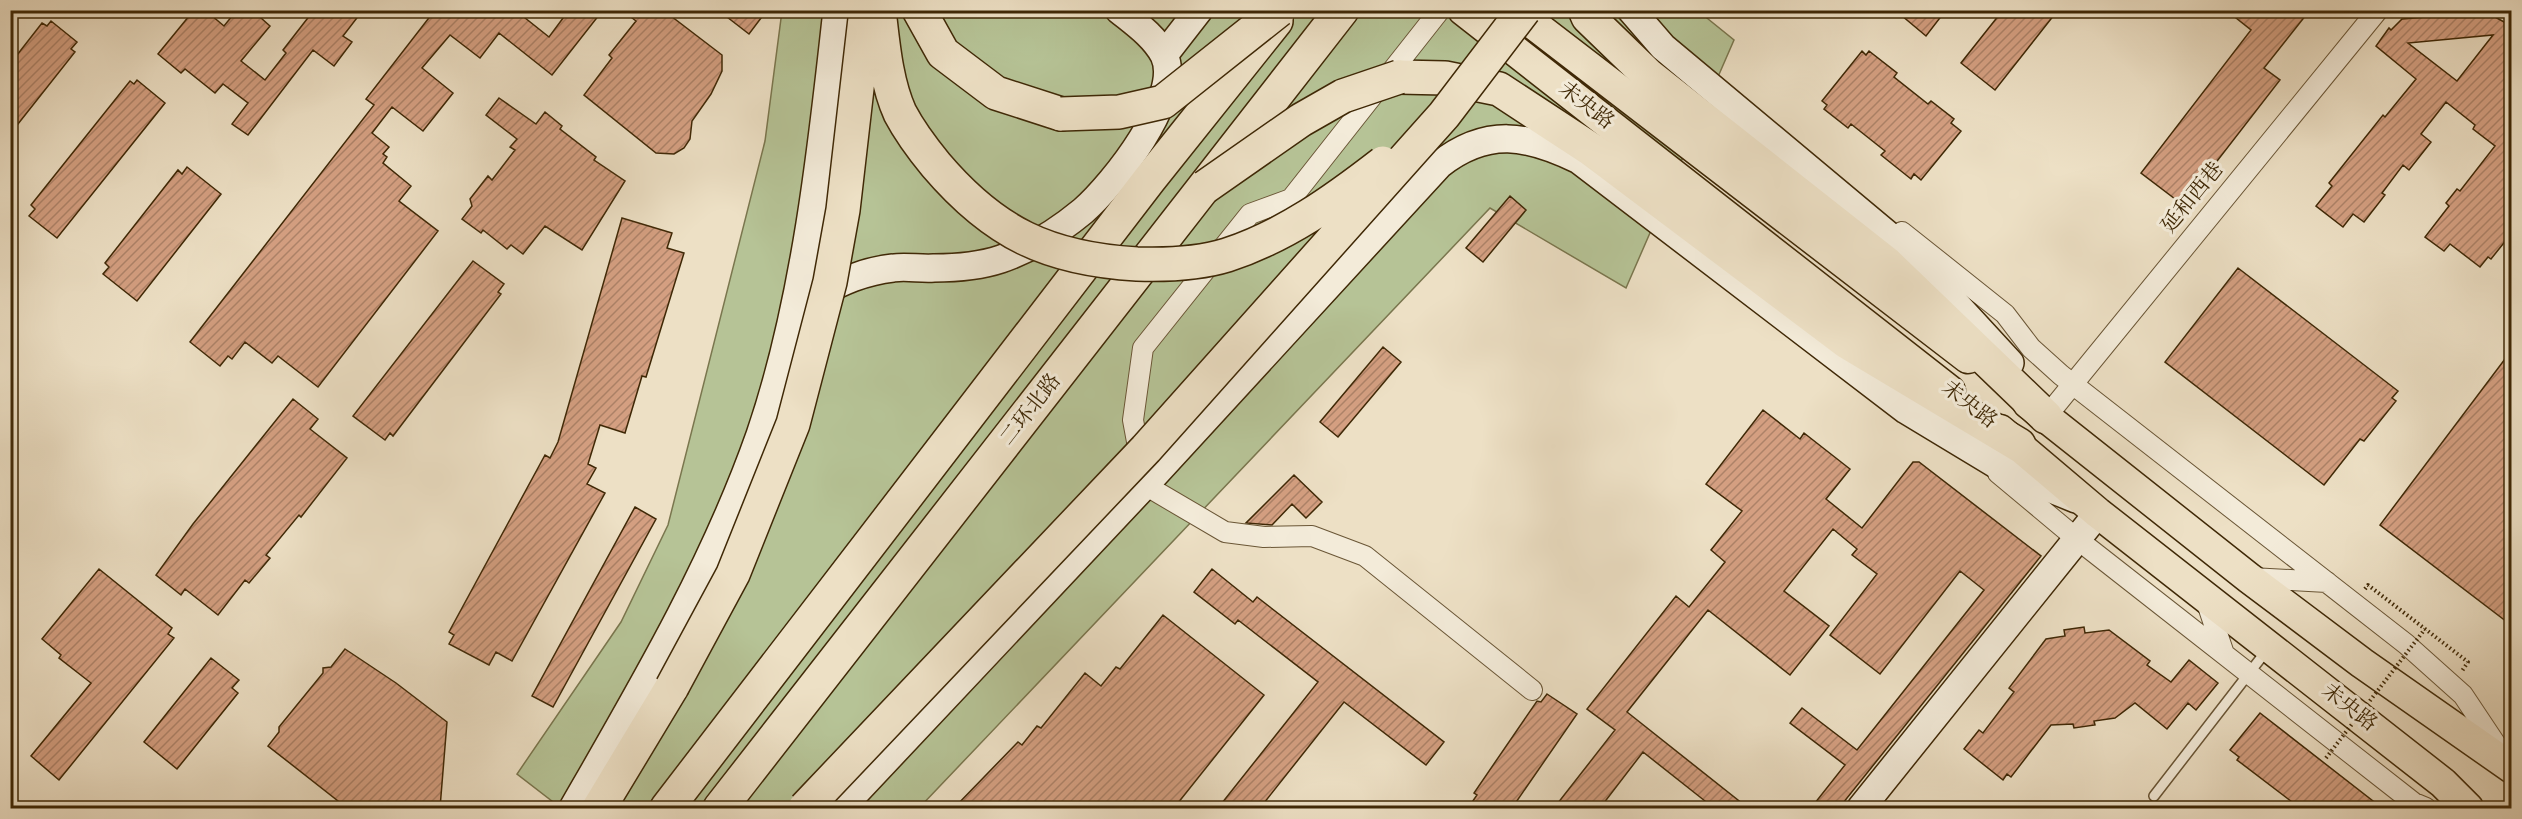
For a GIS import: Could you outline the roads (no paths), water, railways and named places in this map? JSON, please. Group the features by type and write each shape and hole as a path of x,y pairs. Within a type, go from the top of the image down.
{"highway":[{"path":"599,808 672,687 733,574 793,424 830,282 843,210 866,10"},
{"path":"879,10 888,74 899,111 914,138 961,194 985,213 1008,229 1043,248 1071,256 1106,262 1186,263 1225,255 1268,239 1304,220 1352,187 1444,115"},
{"path":"919,10 943,52 996,93 1061,114 1119,112 1163,102 1279,10"},
{"path":"667,808 1149,180 1284,10"},
{"name":"二环北路","path":"720,808 1342,10"},
{"path":"805,808 1146,449 1444,115 1524,10"},
{"path":"1585,10 1588,16 1649,76 1886,263 2049,412"},
{"path":"1205,187 1301,120 1344,96 1399,77 1445,78 1499,89 1592,150 1847,342 2019,445"}],"main road":[{"path":"573,808 668,639 715,542 760,435 794,307 829,85 837,10"},
{"path":"794,307 846,279 895,267 957,267 999,259 1026,249 1084,210 1135,151 1153,121 1164,93 1167,68 1164,55 1145,32 1119,10"},
{"path":"1164,55 1199,10"},
{"name":"未央路","path":"1463,10 2019,445 2092,508 2444,783 2468,808"},
{"name":"未央路","path":"1515,10 1818,246 2049,412 2104,465 2249,578 2362,663 2511,768"},
{"path":"1631,10 1663,47 1906,250 2049,412"},
{"path":"842,808 1145,485 1440,165 1471,145 1510,137 1533,141 1579,160 1906,410 2007,471 2092,508 2077,539 1861,808"}],"street":[{"path":"1440,10 1291,199 1250,214 1143,348 1133,420 1145,485 1225,532 1264,537 1312,536 1365,556 1532,690"},
{"name":"延和西巷","path":"2049,412 2378,10"},
{"path":"1858,210 1901,231 1973,286 2005,314 2031,348 2072,384 2406,644 2463,694 2511,768"},
{"path":"1966,446 2077,539 2414,803 2426,808"},
{"path":"2249,578 2326,582"},
{"path":"2204,594 2224,654"}],"lane":[{"path":"2154,796 2270,646"}]}
